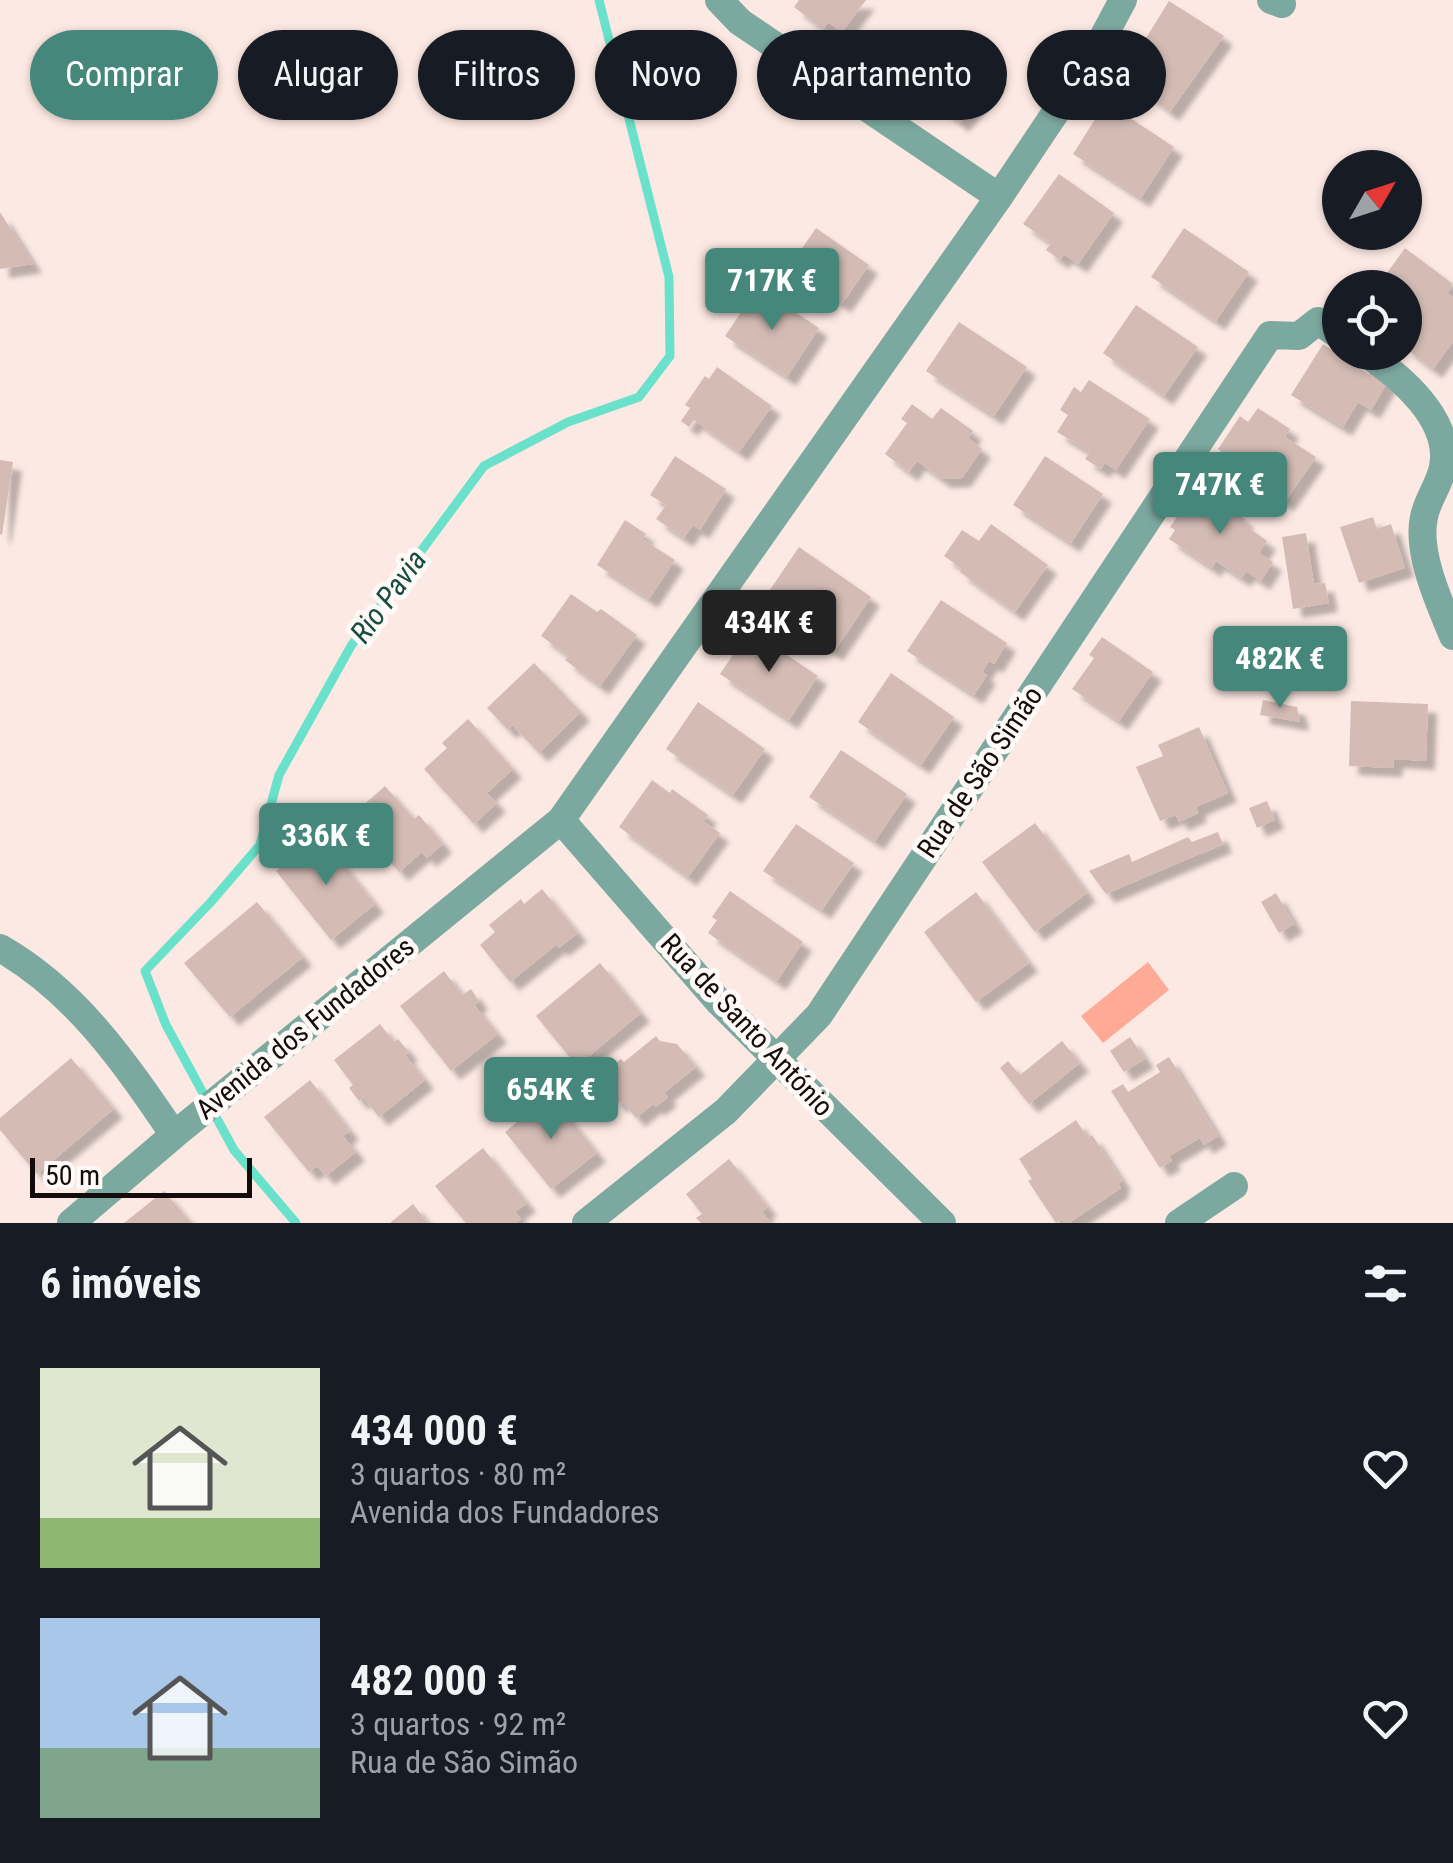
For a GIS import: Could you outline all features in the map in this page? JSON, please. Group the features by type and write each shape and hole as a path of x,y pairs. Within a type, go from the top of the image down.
{"street":[{"path":"719,0 740,22 999,198"},
{"name":"Avenida dos Fundadores","path":"71,1223 561,820 999,198 1092,58 1123,0"},
{"name":"Rua de São Simão","path":"586,1223 726,1111 820,1015 1270,336 1299,336 1318,322 1322,325"},
{"path":"1386,370 1419,398 1435,419 1443,441 1444,467 1423,518 1424,547 1434,588 1453,636"},
{"name":"Rua de Santo António","path":"561,820 719,1002 942,1223"},
{"path":"0,948 25,962 84,1013 133,1075 184,1127"},
{"path":"1179,1223 1234,1186"}],"shaded area":[{"path":"1148,962 1169,990 1103,1043 1081,1016"}],"building":[{"path":"799,0 866,0 844,30 828,22 823,29 794,7"},
{"path":"1169,1 1224,36 1170,112 1166,109 1166,30 1151,30"},
{"path":"1095,120 1133,120 1174,147 1141,198 1073,154"},
{"path":"1059,174 1114,213 1078,264 1064,254 1060,260 1046,250 1051,243 1023,224"},
{"path":"0,212 33,264 0,269"},
{"path":"816,228 869,265 842,304 789,267"},
{"path":"1184,228 1249,272 1216,321 1151,277"},
{"path":"1404,250 1408,250 1453,284 1447,293 1453,297 1453,342 1433,369 1422,361 1422,270 1389,270"},
{"path":"765,292 819,328 787,377 725,336 752,296 759,301"},
{"path":"1136,305 1198,347 1164,396 1103,353"},
{"path":"959,322 1027,367 994,416 926,371"},
{"path":"1322,346 1322,370 1363,370 1369,374 1378,370 1390,378 1371,410 1358,402 1343,427 1291,395"},
{"path":"717,367 772,406 739,452 694,420 689,427 681,421 690,408 685,405 705,376 709,379"},
{"path":"1089,380 1150,419 1116,470 1105,463 1101,469 1085,459 1090,452 1057,432 1068,415 1060,410 1074,387 1081,392"},
{"path":"912,404 932,419 941,408 973,431 968,438 982,449 962,478 942,479 917,461 909,472 885,454 907,423 901,419"},
{"path":"1258,408 1290,429 1285,437 1316,457 1285,502 1260,485 1257,491 1219,465 1225,455 1218,449 1240,416 1248,422"},
{"path":"675,456 726,489 700,530 693,525 684,538 656,519 666,505 650,495"},
{"path":"1045,456 1103,494 1071,543 1013,505"},
{"path":"0,460 13,462 2,535 0,534"},
{"path":"1204,491 1245,519 1242,523 1267,541 1259,553 1273,562 1261,581 1246,571 1242,578 1216,561 1212,568 1169,539 1175,530 1170,527 1190,498 1196,502"},
{"path":"1373,517 1377,529 1391,524 1405,568 1359,583 1340,527"},
{"path":"625,520 646,534 642,539 675,560 649,599 597,565"},
{"path":"991,524 1048,565 1015,612 944,556 962,530 979,541"},
{"path":"1306,533 1314,584 1325,583 1329,603 1293,609 1282,537"},
{"path":"799,547 871,597 834,652 761,603"},
{"path":"571,594 597,612 601,609 637,635 600,686 541,636"},
{"path":"941,600 1007,643 994,664 989,661 982,672 987,675 974,695 907,651"},
{"path":"750,630 818,676 789,720 720,674"},
{"path":"1102,637 1153,672 1119,721 1072,689 1094,658 1089,655"},
{"path":"534,663 581,712 539,753 512,725 508,730 487,708"},
{"path":"891,673 954,717 921,765 858,722"},
{"path":"1263,700 1297,707 1300,722 1260,715"},
{"path":"1351,701 1428,704 1426,761 1394,759 1393,768 1349,766"},
{"path":"698,702 765,749 733,795 666,749"},
{"path":"468,719 513,769 487,793 497,803 474,824 424,769 447,748 442,743"},
{"path":"1199,727 1228,793 1196,807 1198,813 1179,822 1176,815 1160,821 1136,767 1163,756 1158,745"},
{"path":"841,750 907,794 875,841 809,797"},
{"path":"652,780 708,815 703,821 720,833 688,877 619,827"},
{"path":"385,786 414,819 419,815 443,844 427,858 422,852 399,872 351,816"},
{"path":"1267,801 1275,820 1257,828 1249,808"},
{"path":"1035,823 1087,893 1035,932 982,862"},
{"path":"796,824 854,863 822,910 763,871"},
{"path":"1218,832 1223,844 1106,894 1089,871 1129,854 1132,862 1188,837 1192,842"},
{"path":"320,836 375,904 331,940 276,871"},
{"path":"542,889 578,933 559,948 557,944 510,982 480,945 495,932 489,925 521,899 524,904"},
{"path":"730,891 803,942 777,981 708,933 717,920 712,917"},
{"path":"976,892 1029,963 976,1002 924,932"},
{"path":"1276,893 1294,924 1279,933 1261,902"},
{"path":"257,902 303,957 230,1017 184,963"},
{"path":"600,963 641,1013 577,1066 536,1016"},
{"path":"444,971 462,995 471,989 479,1001 474,1005 498,1034 451,1071 400,1006"},
{"path":"380,1024 394,1042 398,1039 409,1052 405,1055 425,1080 379,1117 363,1097 359,1101 349,1088 353,1085 334,1060"},
{"path":"656,1036 660,1041 677,1044 696,1067 664,1093 668,1097 636,1118 610,1094 613,1092 603,1073 621,1059 624,1062"},
{"path":"1130,1037 1145,1059 1124,1072 1110,1051"},
{"path":"1062,1041 1080,1063 1029,1104 1000,1068 1008,1061 1020,1075"},
{"path":"1169,1057 1218,1136 1204,1145 1200,1138 1169,1156 1172,1161 1160,1168 1111,1091 1123,1084 1128,1092 1160,1072 1156,1065"},
{"path":"71,1058 114,1109 37,1174 0,1130 0,1118"},
{"path":"310,1080 350,1131 343,1136 356,1152 326,1176 317,1166 309,1172 264,1117"},
{"path":"550,1095 597,1153 551,1189 505,1132"},
{"path":"1076,1120 1088,1138 1092,1135 1122,1181 1118,1184 1121,1188 1069,1223 1061,1219 1056,1223 1028,1181 1032,1179 1019,1159"},
{"path":"483,1148 527,1203 515,1212 521,1219 516,1223 466,1223 435,1186"},
{"path":"729,1159 768,1207 762,1212 771,1223 701,1223 696,1218 702,1214 686,1194"},
{"path":"164,1191 191,1223 124,1223"},
{"path":"413,1204 428,1223 390,1223"}],"waterway":[{"name":"Rio Pavia","path":"296,1223 234,1150 166,1025 145,971 260,845 279,775 351,646 484,466 568,422 639,397 670,356 669,277 599,0"}]}
